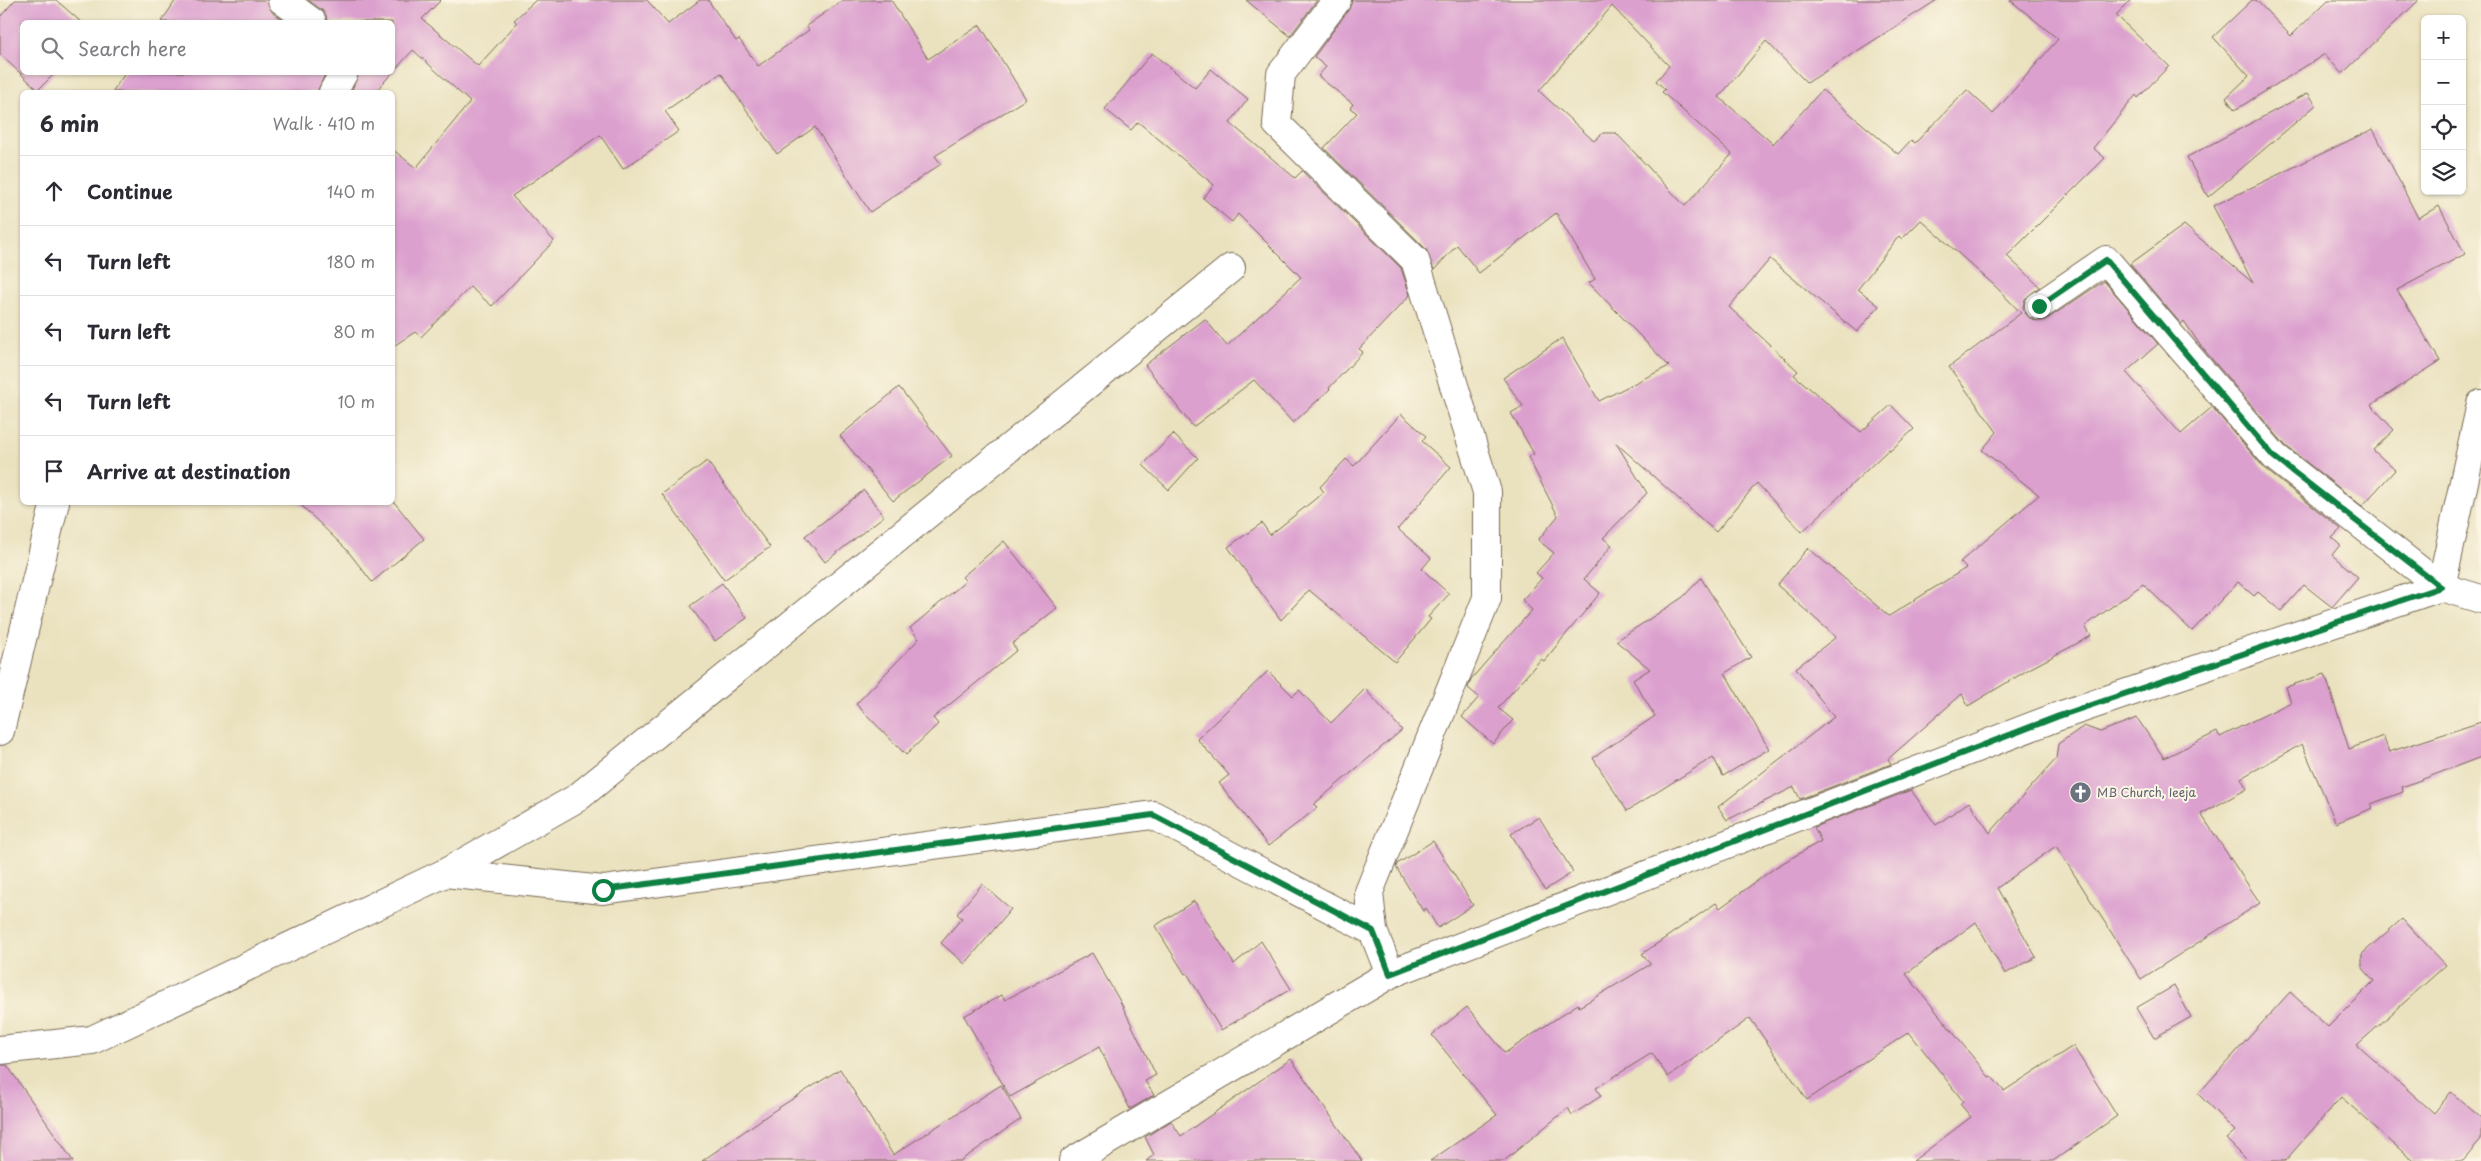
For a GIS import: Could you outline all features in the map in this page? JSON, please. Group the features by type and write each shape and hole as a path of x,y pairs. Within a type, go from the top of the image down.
{"street":[{"path":"282,0 309,20"},
{"path":"1337,0 1282,74 1277,124 1415,260 1487,492 1487,598 1369,892 1373,931 1390,974"},
{"path":"334,90 342,75"},
{"path":"2039,306 2106,260 2274,457 2441,587 2481,599"},
{"path":"0,1050 92,1040 444,873 578,798 1231,268"},
{"path":"2441,587 2481,404"},
{"path":"0,731 54,505"},
{"path":"1073,1161 1390,974 2059,716 2441,587"},
{"path":"444,873 603,890 1153,815 1373,931"}],"building":[{"path":"15,0 56,0 79,20 20,20 20,73 0,54 0,17"},
{"path":"176,0 267,0 272,12 283,20 162,20"},
{"path":"308,0 441,0 422,19 478,66 517,23 514,20 536,0 647,0 668,24 700,0 708,0 736,41 739,39 758,66 809,30 806,26 843,0 891,0 928,59 980,25 1026,99 935,156 941,164 870,212 815,127 777,154 721,73 665,111 679,131 623,169 600,135 512,196 554,241 492,306 470,287 421,337 415,332 395,345 395,151 416,168 470,102 413,50 395,70 395,20 327,20 322,10"},
{"path":"1246,0 1317,0 1290,36"},
{"path":"1352,0 1937,0 1807,83 1766,41 1719,97 1773,144 1822,90 1898,154 1911,140 1915,143 1967,90 1993,114 2058,39 2010,0 2131,0 2116,15 2169,66 2138,98 2136,95 2093,148 2105,158 2007,256 2040,287 2025,299 2023,307 2026,314 2033,320 2041,321 2047,319 2104,281 2158,344 2126,372 2181,434 2212,407 2265,469 2341,529 2332,538 2340,545 2332,555 2358,577 2332,607 2304,585 2281,611 2258,592 2254,596 2238,582 2192,631 2143,584 2085,626 2091,636 2031,668 1968,706 1962,694 1888,759 1891,764 1800,799 1794,787 1727,820 1718,807 1834,717 1796,668 1836,637 1777,585 1808,548 1889,616 1966,568 1960,562 2039,495 1982,450 1997,432 1949,367 2021,313 1995,286 1921,220 1902,239 1899,236 1858,289 1879,306 1857,332 1770,259 1729,307 1798,371 1794,375 1861,432 1891,405 1914,429 1890,451 1889,449 1802,532 1757,483 1716,532 1616,443 1647,493 1603,538 1612,545 1584,579 1600,593 1544,661 1541,659 1498,708 1513,720 1493,744 1462,717 1479,697 1468,688 1471,679 1532,610 1522,600 1542,578 1536,573 1554,553 1538,540 1558,516 1528,457 1534,454 1511,413 1523,406 1503,378 1562,338 1599,401 1669,366 1589,283 1595,279 1556,213 1479,273 1457,245 1434,270 1426,249 1324,148 1357,113 1350,108 1353,104 1318,76 1326,67 1314,57 1349,9","holes":["1612,6 1669,66 1656,81 1665,89 1662,92 1732,154 1685,206 1616,133 1603,133 1594,141 1539,91"]},
{"path":"2252,0 2256,0 2291,36 2328,0 2419,0 2342,74 2325,54 2235,110 2226,98 2249,76 2213,37"},
{"path":"1152,53 1195,88 1211,69 1248,99 1230,123 1295,178 1302,171 1401,268 1410,295 1359,349 1363,352 1330,389 1293,423 1254,380 1193,427 1145,365 1205,319 1227,346 1301,277 1238,214 1232,222 1203,198 1214,185 1138,122 1131,130 1105,109"},
{"path":"22,75 53,75 38,90"},
{"path":"124,75 325,75 318,90 113,90"},
{"path":"358,75 390,75 377,90 352,90"},
{"path":"2308,93 2316,105 2208,197 2187,157"},
{"path":"2373,129 2418,218 2439,206 2465,254 2397,290 2440,361 2371,405 2394,430 2373,450 2395,470 2362,506 2286,446 2200,345 2184,321 2181,324 2130,264 2184,225 2253,283 2213,206"},
{"path":"899,387 952,456 893,501 840,436"},
{"path":"1401,414 1426,436 1422,441 1451,467 1398,529 1431,558 1422,569 1449,594 1428,617 1431,619 1395,662 1309,590 1281,620 1228,547 1262,523 1270,535 1324,492 1320,487 1346,459 1354,466"},
{"path":"1173,434 1198,458 1169,490 1143,465"},
{"path":"707,461 770,547 724,580 662,494"},
{"path":"864,490 884,516 825,562 805,536"},
{"path":"395,503 424,539 372,582 347,550 301,505 395,505"},
{"path":"1004,541 1057,608 1012,644 1017,650 933,718 938,724 906,755 856,704 919,639 910,628 966,581 962,577"},
{"path":"1701,578 1751,657 1725,673 1769,749 1723,776 1713,757 1627,811 1593,758 1655,716 1633,680 1650,669 1616,641 1683,597"},
{"path":"722,583 747,618 715,641 690,606"},
{"path":"1268,671 1293,696 1299,690 1331,723 1365,689 1402,730 1314,804 1317,808 1268,846 1219,783 1229,775 1197,739"},
{"path":"2325,674 2349,749 2383,736 2389,752 2481,722 2481,757 2402,787 2403,792 2371,804 2373,808 2336,823 2302,744 2241,778 2247,789 2201,814 2260,903 2141,979 2056,846 1997,888 2036,957 2005,974 1976,922 1906,974 1989,1077 1991,1076 2004,1091 2073,1046 2117,1116 2053,1161 1913,1161 1971,1117 1960,1104 1963,1101 1909,1032 1807,1100 1750,1018 1668,1077 1652,1053 1596,1088 1601,1096 1572,1115 1568,1108 1504,1161 1430,1161 1497,1115 1432,1035 1467,1007 1505,1053 1578,1004 1579,1007 1651,964 1642,954 1716,903 1720,908 1776,867 1821,841 1814,827 1911,790 1936,825 1969,802 1990,833 2056,759 2058,744 2084,726 2100,732 2137,718 2164,758 2217,732 2220,737 2291,702 2286,687"},
{"path":"1539,817 1573,872 1545,890 1511,834"},
{"path":"1433,841 1473,905 1438,928 1426,908 1423,911 1396,867 1397,864"},
{"path":"982,884 1011,909 965,964 941,943 962,918 957,914"},
{"path":"1194,901 1234,964 1261,941 1291,989 1221,1030 1187,973 1185,974 1155,926"},
{"path":"2402,919 2446,965 2357,1045 2434,1113 2451,1092 2481,1118 2481,1140 2463,1161 2413,1161 2341,1097 2285,1161 2248,1161 2226,1139 2235,1131 2198,1094 2290,992 2328,1027 2374,981 2362,967 2362,954"},
{"path":"1092,953 1121,1003 1156,1075 1145,1081 1154,1095 1130,1109 1099,1047 1010,1097 964,1016 1002,995 1005,1000"},
{"path":"2174,986 2191,1017 2154,1038 2136,1008"},
{"path":"1291,1059 1362,1161 1146,1161 1154,1155 1145,1137 1171,1121 1181,1136"},
{"path":"0,1065 7,1065 73,1161 0,1161"},
{"path":"840,1069 893,1155 1001,1085 1021,1119 960,1161 702,1161 772,1112"}],"place":[{"name":"MB Church, Ieeja","path":"2081,792"}],"route":[{"path":"603,890 1153,815 1373,931 1390,974 2059,716 2441,587 2274,457 2106,260 2039,306"}]}
